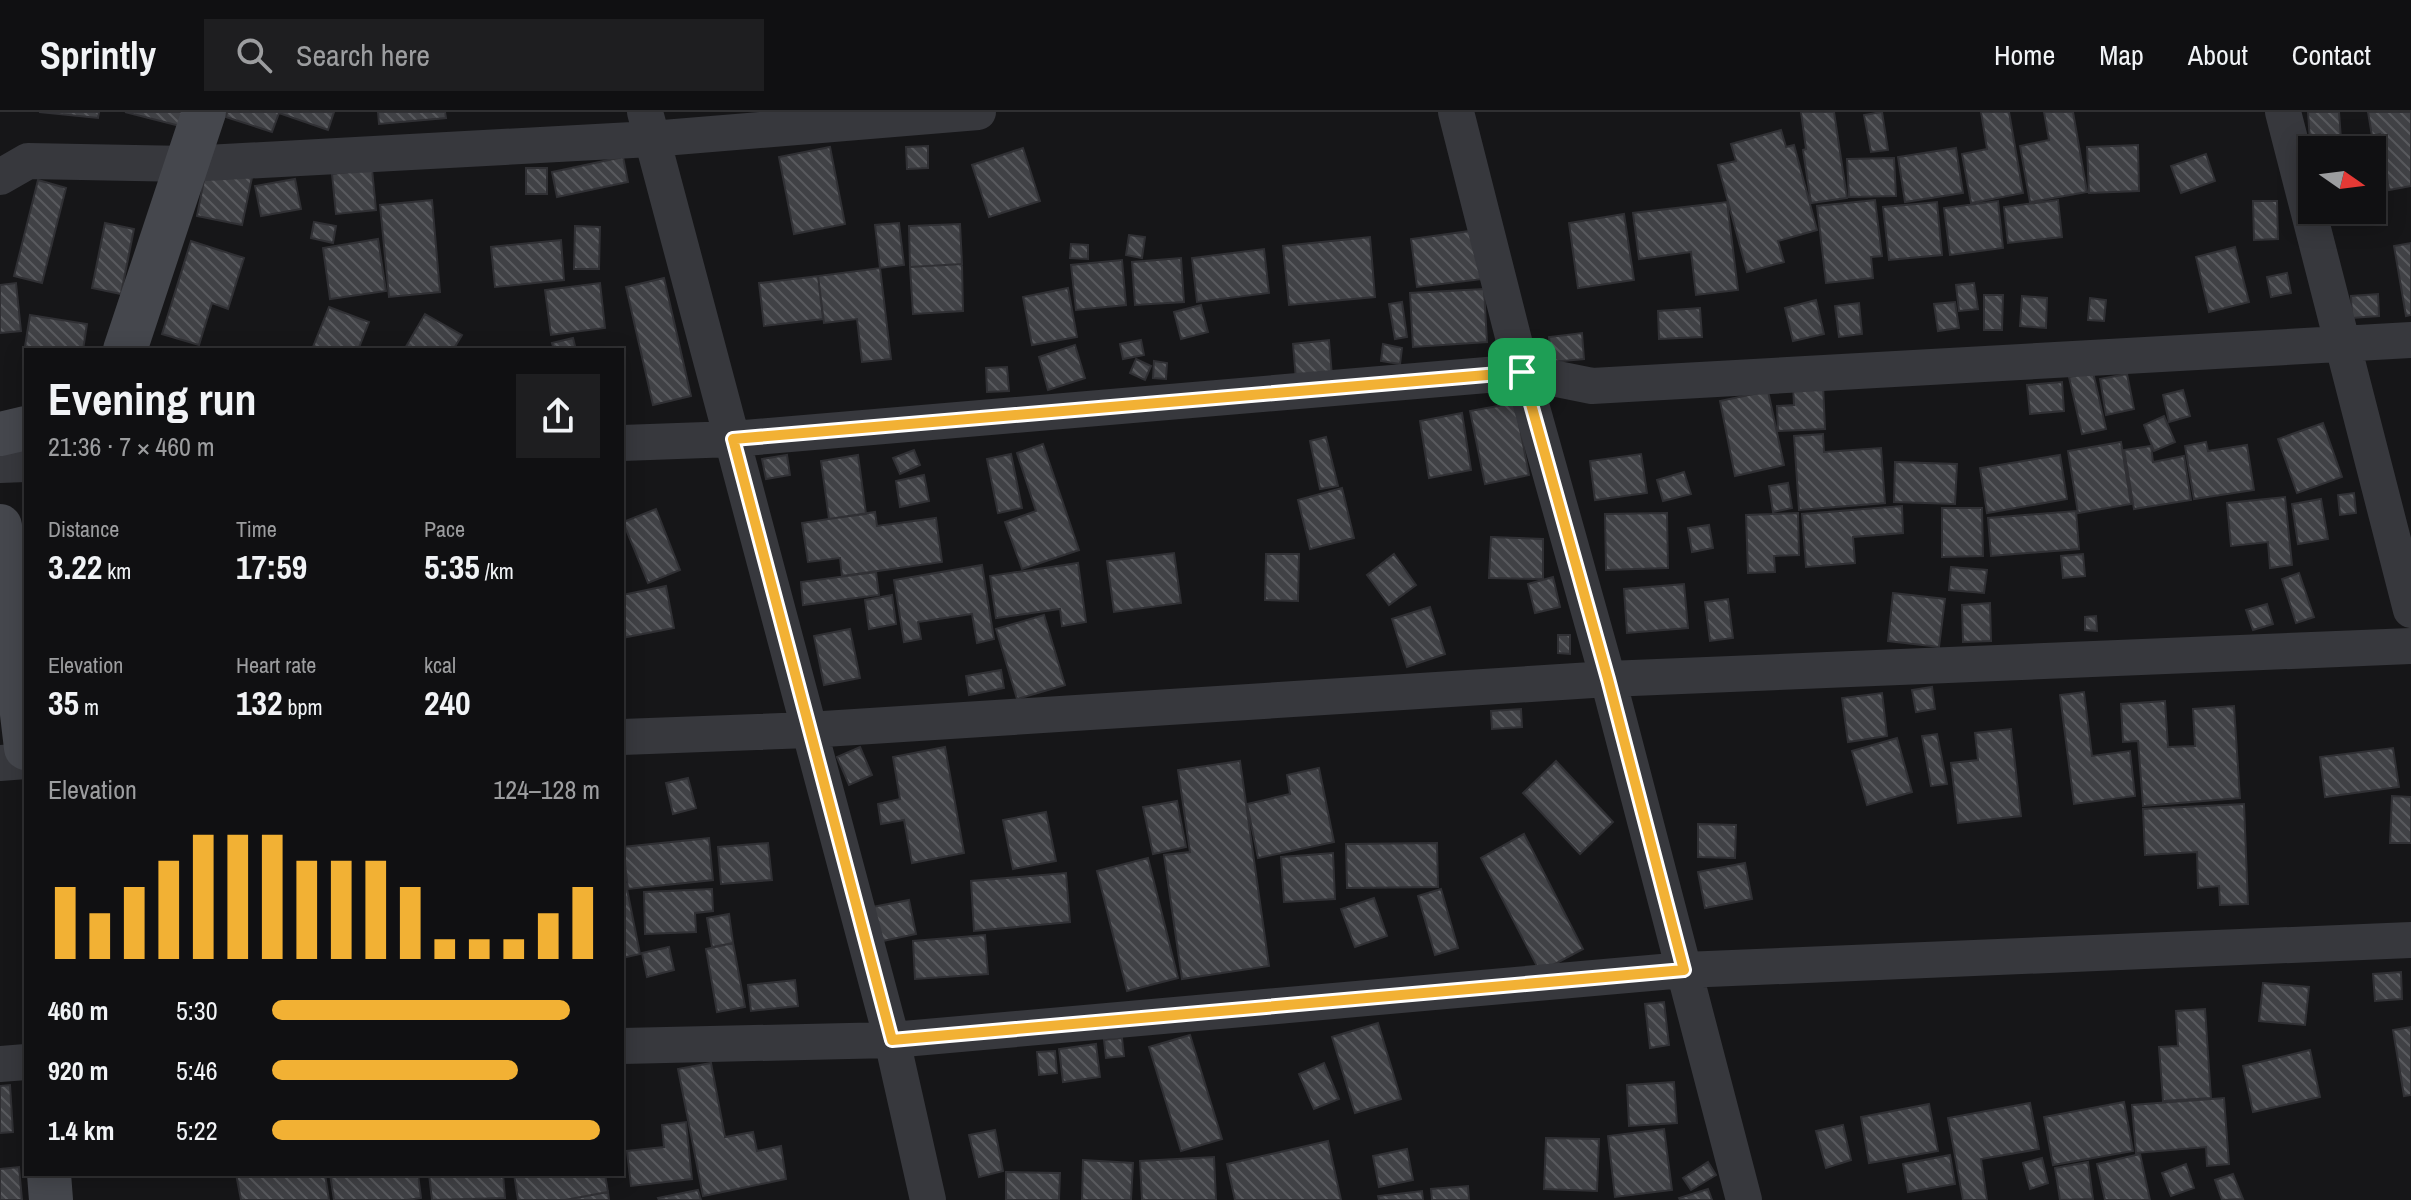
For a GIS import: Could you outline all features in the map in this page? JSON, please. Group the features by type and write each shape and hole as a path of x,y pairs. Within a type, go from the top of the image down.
{"street":[{"path":"126,348 204,112"},
{"path":"0,177 28,161 188,164 648,125 978,112"},
{"path":"1456,112 1522,372 1608,679 1744,1200"},
{"path":"2283,112 2411,610"},
{"path":"648,125 892,1040 928,1200"},
{"path":"624,443 733,439 1522,372 1592,386 2411,340"},
{"path":"0,434 24,428"},
{"path":"0,465 24,464"},
{"path":"0,526 24,731"},
{"path":"624,737 808,730 1608,679 2411,646"},
{"path":"0,763 24,761"},
{"path":"624,1046 892,1040 1684,970 2411,940"},
{"path":"0,1064 24,1062"},
{"path":"49,1176 51,1200"}],"building":[{"path":"39,112 99,112 98,118"},
{"path":"125,112 183,112 180,126"},
{"path":"227,112 334,112 328,130 279,113 272,132 226,117"},
{"path":"378,112 445,112 446,118 379,124"},
{"path":"1801,112 1834,112 1847,198 1811,203"},
{"path":"1882,112 1888,150 1871,152 1864,115"},
{"path":"1981,112 2009,112 2023,193 1971,203 1962,154 1987,149"},
{"path":"2044,112 2073,112 2087,192 2030,202 2020,146 2049,140"},
{"path":"2308,112 2339,112 2341,136 2310,136"},
{"path":"2368,112 2411,112 2411,186 2389,190 2386,136 2372,136"},
{"path":"1781,130 1786,147 1794,145 1817,230 1778,241 1784,262 1747,272 1718,165 1736,161 1731,144"},
{"path":"2138,145 2139,191 2089,193 2087,147"},
{"path":"928,146 928,168 907,169 906,147"},
{"path":"830,147 845,224 794,234 779,157"},
{"path":"1023,148 1040,201 989,217 972,165"},
{"path":"1956,148 1963,193 1905,202 1898,157"},
{"path":"2206,154 2215,181 2181,193 2171,166"},
{"path":"623,157 628,182 557,197 552,172"},
{"path":"1894,158 1896,196 1849,197 1847,159"},
{"path":"208,160 254,168 242,225 197,216"},
{"path":"526,168 547,168 547,194 526,194"},
{"path":"372,169 376,210 336,214 332,174"},
{"path":"295,179 301,209 261,216 255,186"},
{"path":"38,180 66,188 42,283 14,276"},
{"path":"432,200 440,292 389,297 380,205"},
{"path":"1875,200 1882,256 1871,257 1873,278 1826,283 1817,206"},
{"path":"2058,200 2062,237 2008,243 2004,207"},
{"path":"1998,201 2003,248 1950,255 1944,208"},
{"path":"2253,201 2277,201 2278,239 2254,240"},
{"path":"1727,202 1738,290 1696,295 1691,252 1639,259 1633,213"},
{"path":"1937,202 1942,255 1889,260 1883,207"},
{"path":"1624,214 1634,280 1578,288 1569,223"},
{"path":"314,222 336,226 333,243 311,238"},
{"path":"105,223 134,229 121,294 92,288"},
{"path":"899,223 904,265 880,268 875,225"},
{"path":"960,224 962,264 910,267 909,226"},
{"path":"575,226 600,227 599,269 574,269"},
{"path":"1477,230 1483,279 1417,287 1411,239"},
{"path":"1129,235 1145,237 1142,258 1126,255"},
{"path":"1370,237 1375,297 1289,305 1283,246"},
{"path":"378,239 386,291 330,299 323,248"},
{"path":"561,240 564,280 495,287 491,247"},
{"path":"191,241 244,258 228,309 212,303 199,345 162,334"},
{"path":"2411,243 2411,315 2406,316 2394,246"},
{"path":"1071,244 1088,245 1088,259 1070,258"},
{"path":"2235,247 2249,302 2209,312 2196,257"},
{"path":"1264,249 1269,293 1197,302 1192,258"},
{"path":"1181,258 1184,302 1135,305 1132,262"},
{"path":"1122,260 1126,305 1076,310 1071,265"},
{"path":"962,264 963,311 913,314 910,267"},
{"path":"880,268 891,359 862,362 857,319 824,323 818,276"},
{"path":"2287,273 2291,293 2271,297 2267,277"},
{"path":"818,276 823,319 764,326 759,283"},
{"path":"664,278 691,396 653,405 626,287"},
{"path":"16,283 21,331 0,333 0,285"},
{"path":"600,283 605,328 551,335 545,290"},
{"path":"1974,283 1978,309 1959,311 1956,285"},
{"path":"1068,288 1077,337 1032,345 1023,297"},
{"path":"1484,289 1487,342 1413,347 1410,293"},
{"path":"2378,294 2379,316 2352,318 2351,296"},
{"path":"1984,295 2003,295 2002,330 1984,330"},
{"path":"2022,296 2047,298 2046,328 2020,326"},
{"path":"2090,298 2106,300 2104,321 2088,320"},
{"path":"1816,300 1824,334 1793,341 1785,308"},
{"path":"1402,302 1407,337 1395,339 1389,304"},
{"path":"1955,302 1959,328 1938,331 1934,304"},
{"path":"1859,303 1862,334 1839,337 1835,306"},
{"path":"1201,305 1208,332 1181,339 1174,312"},
{"path":"329,307 369,322 359,348 313,347"},
{"path":"1700,308 1702,337 1659,339 1658,311"},
{"path":"425,314 462,335 454,348 405,348"},
{"path":"30,315 87,324 83,348 25,348"},
{"path":"1582,333 1584,359 1552,362 1549,337"},
{"path":"573,338 576,348 553,348 552,343"},
{"path":"1141,340 1144,355 1123,359 1120,344"},
{"path":"1329,340 1332,376 1296,380 1293,344"},
{"path":"1383,344 1402,348 1400,364 1381,361"},
{"path":"1075,345 1085,378 1048,390 1039,357"},
{"path":"1136,359 1151,366 1145,380 1130,373"},
{"path":"1154,361 1167,363 1166,379 1153,378"},
{"path":"1007,367 1009,391 987,392 986,368"},
{"path":"2093,372 2106,429 2082,434 2069,377"},
{"path":"2127,374 2134,409 2106,415 2100,379"},
{"path":"2062,382 2064,411 2030,414 2027,385"},
{"path":"1823,384 1825,429 1778,431 1777,406 1794,405 1793,385"},
{"path":"2183,390 2190,416 2169,422 2163,395"},
{"path":"1768,391 1784,465 1735,476 1720,401"},
{"path":"1515,403 1529,475 1485,484 1470,411"},
{"path":"1462,413 1471,470 1429,478 1420,421"},
{"path":"2164,416 2175,442 2154,451 2144,425"},
{"path":"2323,423 2342,477 2297,493 2278,439"},
{"path":"1823,434 1824,452 1881,448 1885,503 1799,510 1794,436"},
{"path":"1326,437 1338,486 1320,489 1310,441"},
{"path":"2121,442 2131,504 2078,513 2068,451"},
{"path":"2206,442 2208,451 2247,445 2254,490 2194,499 2185,446"},
{"path":"1043,444 1079,550 1022,569 1005,522 1036,511 1017,453"},
{"path":"2151,446 2153,462 2184,456 2191,500 2134,509 2124,450"},
{"path":"914,450 920,465 900,474 893,458"},
{"path":"1011,454 1022,508 998,513 987,459"},
{"path":"1641,454 1647,493 1595,500 1590,461"},
{"path":"787,455 790,475 766,479 762,459"},
{"path":"858,455 866,514 829,519 821,461"},
{"path":"2060,455 2067,499 1987,513 1980,468"},
{"path":"1895,462 1957,464 1955,504 1894,502"},
{"path":"1684,472 1691,494 1663,501 1657,480"},
{"path":"924,475 929,501 900,507 896,481"},
{"path":"1788,483 1792,508 1773,512 1769,486"},
{"path":"1342,488 1354,538 1310,549 1298,500"},
{"path":"2354,493 2356,513 2340,515 2338,495"},
{"path":"2285,497 2292,565 2270,568 2268,542 2231,546 2227,503"},
{"path":"2321,499 2328,539 2298,544 2292,504"},
{"path":"1902,506 1903,533 1853,537 1855,563 1806,567 1802,514"},
{"path":"1942,508 1982,508 1983,556 1942,557"},
{"path":"656,509 680,570 648,583 624,522"},
{"path":"2076,511 2079,549 1991,556 1988,518"},
{"path":"875,512 877,526 936,518 942,562 842,576 840,558 808,562 802,523"},
{"path":"1667,513 1668,568 1606,570 1605,514"},
{"path":"1798,513 1799,555 1774,556 1775,572 1748,573 1746,515"},
{"path":"1709,525 1713,548 1692,552 1688,528"},
{"path":"1491,537 1543,539 1543,579 1489,578"},
{"path":"1174,553 1181,603 1114,612 1107,561"},
{"path":"1266,554 1299,554 1298,601 1265,600"},
{"path":"1394,554 1416,585 1389,605 1367,575"},
{"path":"2083,554 2085,576 2063,578 2061,556"},
{"path":"1078,563 1086,622 1062,626 1060,609 996,618 990,576"},
{"path":"982,565 994,639 977,643 972,614 918,622 921,639 904,642 894,580"},
{"path":"1951,567 1987,570 1984,593 1949,590"},
{"path":"876,572 879,595 803,605 801,582"},
{"path":"2299,573 2314,617 2296,623 2282,579"},
{"path":"1553,577 1560,607 1535,613 1528,584"},
{"path":"1684,584 1688,628 1627,633 1624,589"},
{"path":"666,586 674,628 624,638 624,595"},
{"path":"1893,593 1945,599 1939,647 1888,641"},
{"path":"892,595 896,624 869,629 865,600"},
{"path":"1728,599 1733,638 1710,641 1705,602"},
{"path":"1990,603 1991,641 1963,642 1962,605"},
{"path":"2267,604 2273,624 2253,630 2246,610"},
{"path":"1430,607 1445,654 1407,667 1392,619"},
{"path":"1044,615 1065,685 1017,699 996,629"},
{"path":"2096,616 2097,631 2085,630 2085,617"},
{"path":"850,629 860,678 824,685 814,636"},
{"path":"1558,635 1570,635 1570,654 1558,653"},
{"path":"1001,670 1004,688 969,695 966,676"},
{"path":"1932,687 1935,709 1916,712 1912,690"},
{"path":"2084,692 2092,756 2130,751 2135,796 2074,804 2060,695"},
{"path":"1882,693 1887,736 1848,742 1842,698"},
{"path":"2165,701 2168,747 2195,746 2193,709 2234,706 2240,798 2143,806 2138,741 2123,742 2121,704"},
{"path":"1521,709 1522,727 1492,729 1491,711"},
{"path":"2011,729 2021,816 1958,823 1951,763 1978,760 1975,733"},
{"path":"1937,734 1947,784 1931,786 1922,736"},
{"path":"1897,738 1912,792 1867,805 1852,751"},
{"path":"860,747 872,775 849,785 837,757"},
{"path":"945,747 964,853 912,863 904,820 881,824 878,804 900,799 893,757"},
{"path":"2393,748 2399,787 2325,797 2320,757"},
{"path":"1240,761 1269,966 1182,979 1164,855 1190,852 1178,770"},
{"path":"1556,761 1613,822 1580,854 1523,793"},
{"path":"1319,768 1334,842 1258,858 1247,804 1290,794 1287,775"},
{"path":"688,778 696,808 673,814 666,783"},
{"path":"2392,796 2411,797 2411,843 2390,843"},
{"path":"1177,801 1186,847 1153,854 1143,807"},
{"path":"2244,804 2248,904 2220,905 2219,886 2198,888 2197,852 2145,855 2143,809"},
{"path":"1046,812 1056,861 1013,869 1003,820"},
{"path":"1698,824 1736,825 1735,858 1698,857"},
{"path":"1524,834 1583,949 1540,972 1481,858"},
{"path":"709,838 713,880 628,889 624,847"},
{"path":"768,843 772,880 721,884 718,847"},
{"path":"1437,843 1438,887 1347,888 1346,844"},
{"path":"1333,853 1335,899 1284,902 1281,857"},
{"path":"1148,858 1178,978 1127,991 1097,871"},
{"path":"1745,863 1752,899 1705,908 1698,872"},
{"path":"1066,873 1070,922 974,931 971,881"},
{"path":"624,884 640,954 624,958"},
{"path":"712,889 713,911 695,913 696,932 645,934 644,892"},
{"path":"1441,889 1458,948 1435,955 1418,896"},
{"path":"1374,898 1387,936 1355,947 1341,909"},
{"path":"909,900 916,934 878,942 872,907"},
{"path":"729,914 733,943 712,947 707,918"},
{"path":"985,935 988,974 915,979 913,941"},
{"path":"733,943 745,1007 717,1012 706,949"},
{"path":"669,947 674,970 647,977 642,953"},
{"path":"2401,972 2402,999 2375,1001 2373,974"},
{"path":"795,980 798,1006 751,1011 748,985"},
{"path":"2263,983 2309,987 2305,1025 2259,1021"},
{"path":"1664,1002 1669,1045 1650,1048 1645,1004"},
{"path":"2205,1009 2211,1098 2163,1101 2159,1047 2178,1046 2176,1011"},
{"path":"1378,1023 1401,1099 1355,1113 1332,1037"},
{"path":"2411,1027 2411,1095 2404,1096 2393,1030"},
{"path":"1190,1035 1222,1139 1181,1151 1149,1047"},
{"path":"1122,1038 1124,1056 1106,1058 1104,1040"},
{"path":"1096,1044 1100,1077 1063,1082 1059,1049"},
{"path":"2310,1050 2320,1097 2253,1112 2243,1066"},
{"path":"1055,1051 1057,1073 1039,1075 1037,1052"},
{"path":"711,1063 725,1137 753,1132 757,1151 781,1146 786,1179 703,1196 678,1069"},
{"path":"1324,1063 1339,1099 1314,1109 1299,1074"},
{"path":"1674,1082 1677,1123 1629,1126 1627,1085"},
{"path":"10,1085 13,1132 0,1133 0,1086"},
{"path":"2224,1098 2229,1164 2207,1166 2206,1147 2136,1153 2132,1105"},
{"path":"2124,1102 2133,1151 2053,1165 2044,1117"},
{"path":"2030,1103 2039,1149 1981,1159 1987,1200 1963,1200 1948,1118"},
{"path":"1929,1104 1938,1151 1869,1163 1861,1117"},
{"path":"686,1122 692,1179 631,1186 627,1151 664,1147 662,1125"},
{"path":"1843,1125 1851,1160 1826,1168 1816,1131"},
{"path":"1664,1129 1672,1190 1615,1197 1608,1136"},
{"path":"995,1130 1003,1171 979,1177 969,1135"},
{"path":"1546,1138 1599,1139 1597,1191 1544,1189"},
{"path":"1328,1141 1341,1200 1235,1200 1227,1164"},
{"path":"1407,1149 1413,1180 1379,1187 1373,1156"},
{"path":"2140,1154 2150,1200 2105,1200 2097,1164"},
{"path":"1950,1155 1955,1184 1908,1192 1903,1164"},
{"path":"1214,1157 1216,1200 1142,1200 1140,1161"},
{"path":"2042,1158 2048,1183 2030,1189 2023,1163"},
{"path":"1083,1160 1133,1163 1131,1200 1082,1200"},
{"path":"1708,1162 1716,1175 1691,1190 1683,1178"},
{"path":"2088,1162 2093,1199 2060,1200 2055,1168"},
{"path":"2186,1164 2194,1188 2171,1196 2162,1173"},
{"path":"19,1167 22,1200 0,1200 0,1169"},
{"path":"1006,1172 1060,1173 1059,1200 1006,1200"},
{"path":"2233,1174 2243,1199 2222,1200 2215,1180"},
{"path":"236,1176 325,1176 329,1200 241,1200"},
{"path":"330,1176 418,1176 421,1198 334,1200"},
{"path":"429,1176 503,1176 505,1198 432,1200"},
{"path":"514,1176 605,1176 608,1192 565,1200 518,1200"},
{"path":"1468,1186 1469,1200 1432,1200 1431,1189"},
{"path":"1708,1189 1712,1200 1679,1198"},
{"path":"698,1190 701,1200 658,1198"},
{"path":"1422,1191 1423,1200 1379,1200 1378,1196"},
{"path":"608,1192 609,1200 565,1200"}],"route":[{"path":"1522,372 1608,679 1684,970 892,1040 733,439 1522,372"}]}
